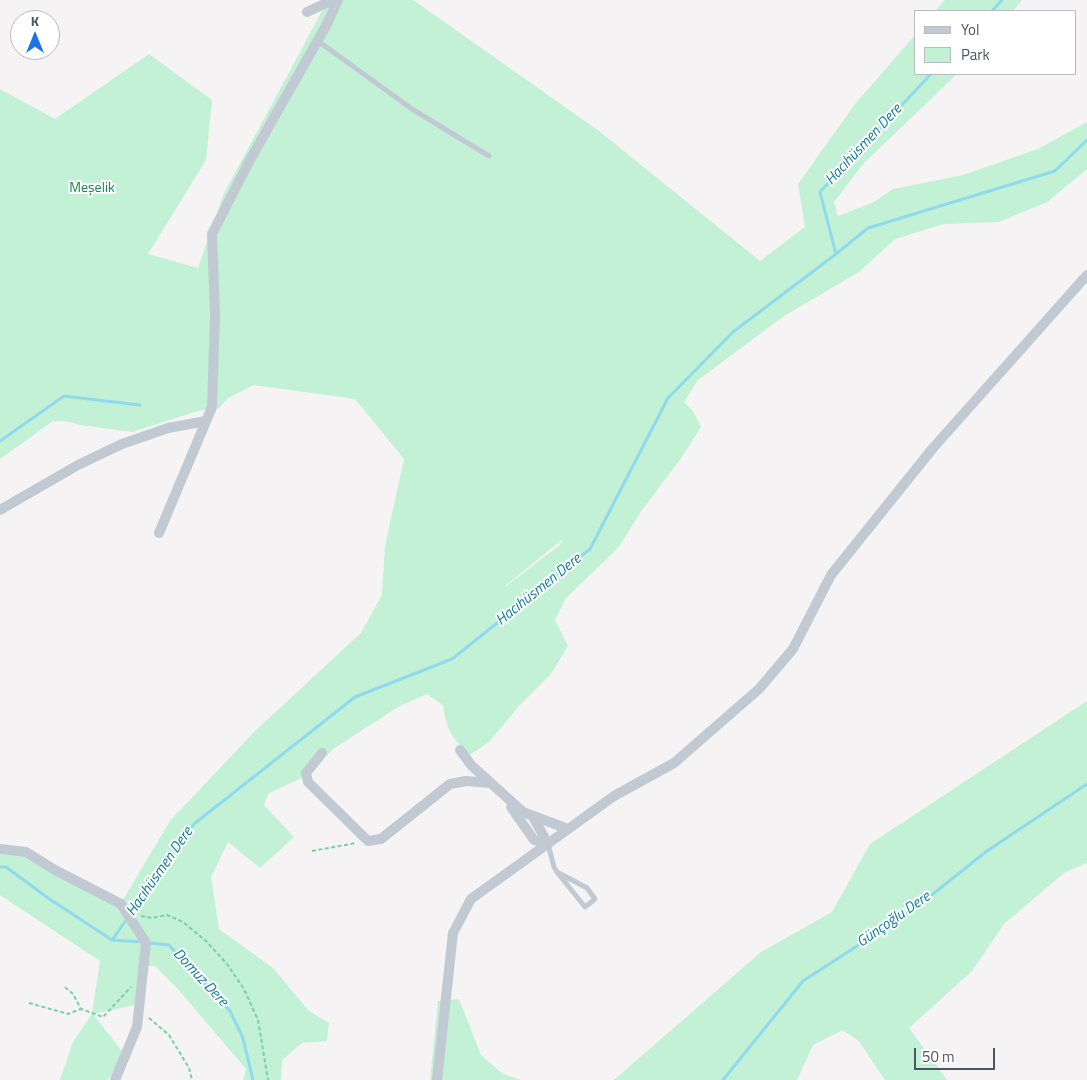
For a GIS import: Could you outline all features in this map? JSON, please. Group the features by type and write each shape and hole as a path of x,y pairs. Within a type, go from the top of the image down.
{"street":[{"path":"308,12 333,0"},
{"path":"159,532 212,407 215,314 212,234 251,158 318,40 338,0"},
{"path":"437,1080 453,933 471,898 614,796 674,764 759,689 792,649 831,575 932,448 1087,275"},
{"path":"0,510 78,465 122,444 168,428 206,421"},
{"path":"460,750 471,765 522,812 568,829"},
{"path":"322,753 306,773 308,782 368,841 381,839 450,784 466,781 490,783"},
{"path":"505,798 534,840 548,844"},
{"path":"532,815 548,844"},
{"path":"0,849 26,852 55,870 121,904 146,943 137,1027 115,1080"}],"lane":[{"path":"318,40 412,109 489,156"},
{"path":"548,844 554,867 557,872 585,907 595,898 587,888 557,872"}],"path":[{"path":"312,851 368,841"},
{"path":"128,914 152,918 167,915 183,922 206,941 226,964 244,989 258,1020 268,1080"},
{"path":"29,1003 68,1014 81,1009 103,1017 143,975"},
{"path":"65,987 73,994 81,1009"},
{"path":"140,1004 149,1018 169,1035 189,1068 192,1080"}],"green space":[{"name":"Meşelik","path":"328,0 413,0 599,131 760,261 805,227 798,184 855,104 914,36 914,75 956,75 863,164 834,202 838,216 874,202 893,189 963,175 1038,149 1087,122 1087,169 1047,202 999,222 944,224 895,239 859,272 784,316 698,380 684,402 693,411 701,427 682,457 640,513 619,547 566,598 555,620 568,646 551,674 518,707 490,741 470,755 458,743 448,728 443,705 427,694 398,707 333,749 308,775 269,793 264,805 294,837 260,868 228,842 211,877 219,929 273,968 309,1011 329,1023 327,1041 302,1043 282,1060 281,1080 243,1080 246,1069 177,988 155,966 144,966 140,1004 93,1014 128,1059 107,1080 60,1080 73,1042 92,1014 100,961 0,895 0,849 26,852 121,903 170,821 254,732 361,633 382,595 385,546 404,459 355,399 254,385 228,398 219,408 198,411 132,432 65,421 53,421 0,459 0,89 55,119 149,54 212,100 206,160 148,254 198,268 224,193","holes":["563,539 561,544 505,586"]},
{"path":"945,0 1022,0 1014,10 936,10"},
{"path":"1087,701 1087,863 1064,873 1004,924 972,971 909,1028 947,1080 885,1080 859,1041 843,1030 813,1045 797,1080 614,1080 761,952 832,912 870,844"},
{"path":"459,999 481,1055 503,1074 521,1080 430,1080 438,1001"}],"waterway":[{"name":"Hacıhüsmen Dere","path":"993,10 1002,0"},
{"name":"Hacıhüsmen Dere","path":"112,940 194,824 355,697 452,659 590,549 668,398 733,332 836,254 820,192 930,75"},
{"path":"836,254 868,228 1055,171 1087,140"},
{"path":"0,441 64,396 140,405"},
{"name":"Günçoğlu Dere","path":"723,1080 803,981 914,909 987,851 1087,784"},
{"name":"Domuz Dere","path":"0,867 6,867 48,898 112,940 142,942"},
{"name":"Domuz Dere","path":"148,943 169,945 230,1011 243,1038 253,1080"}]}
